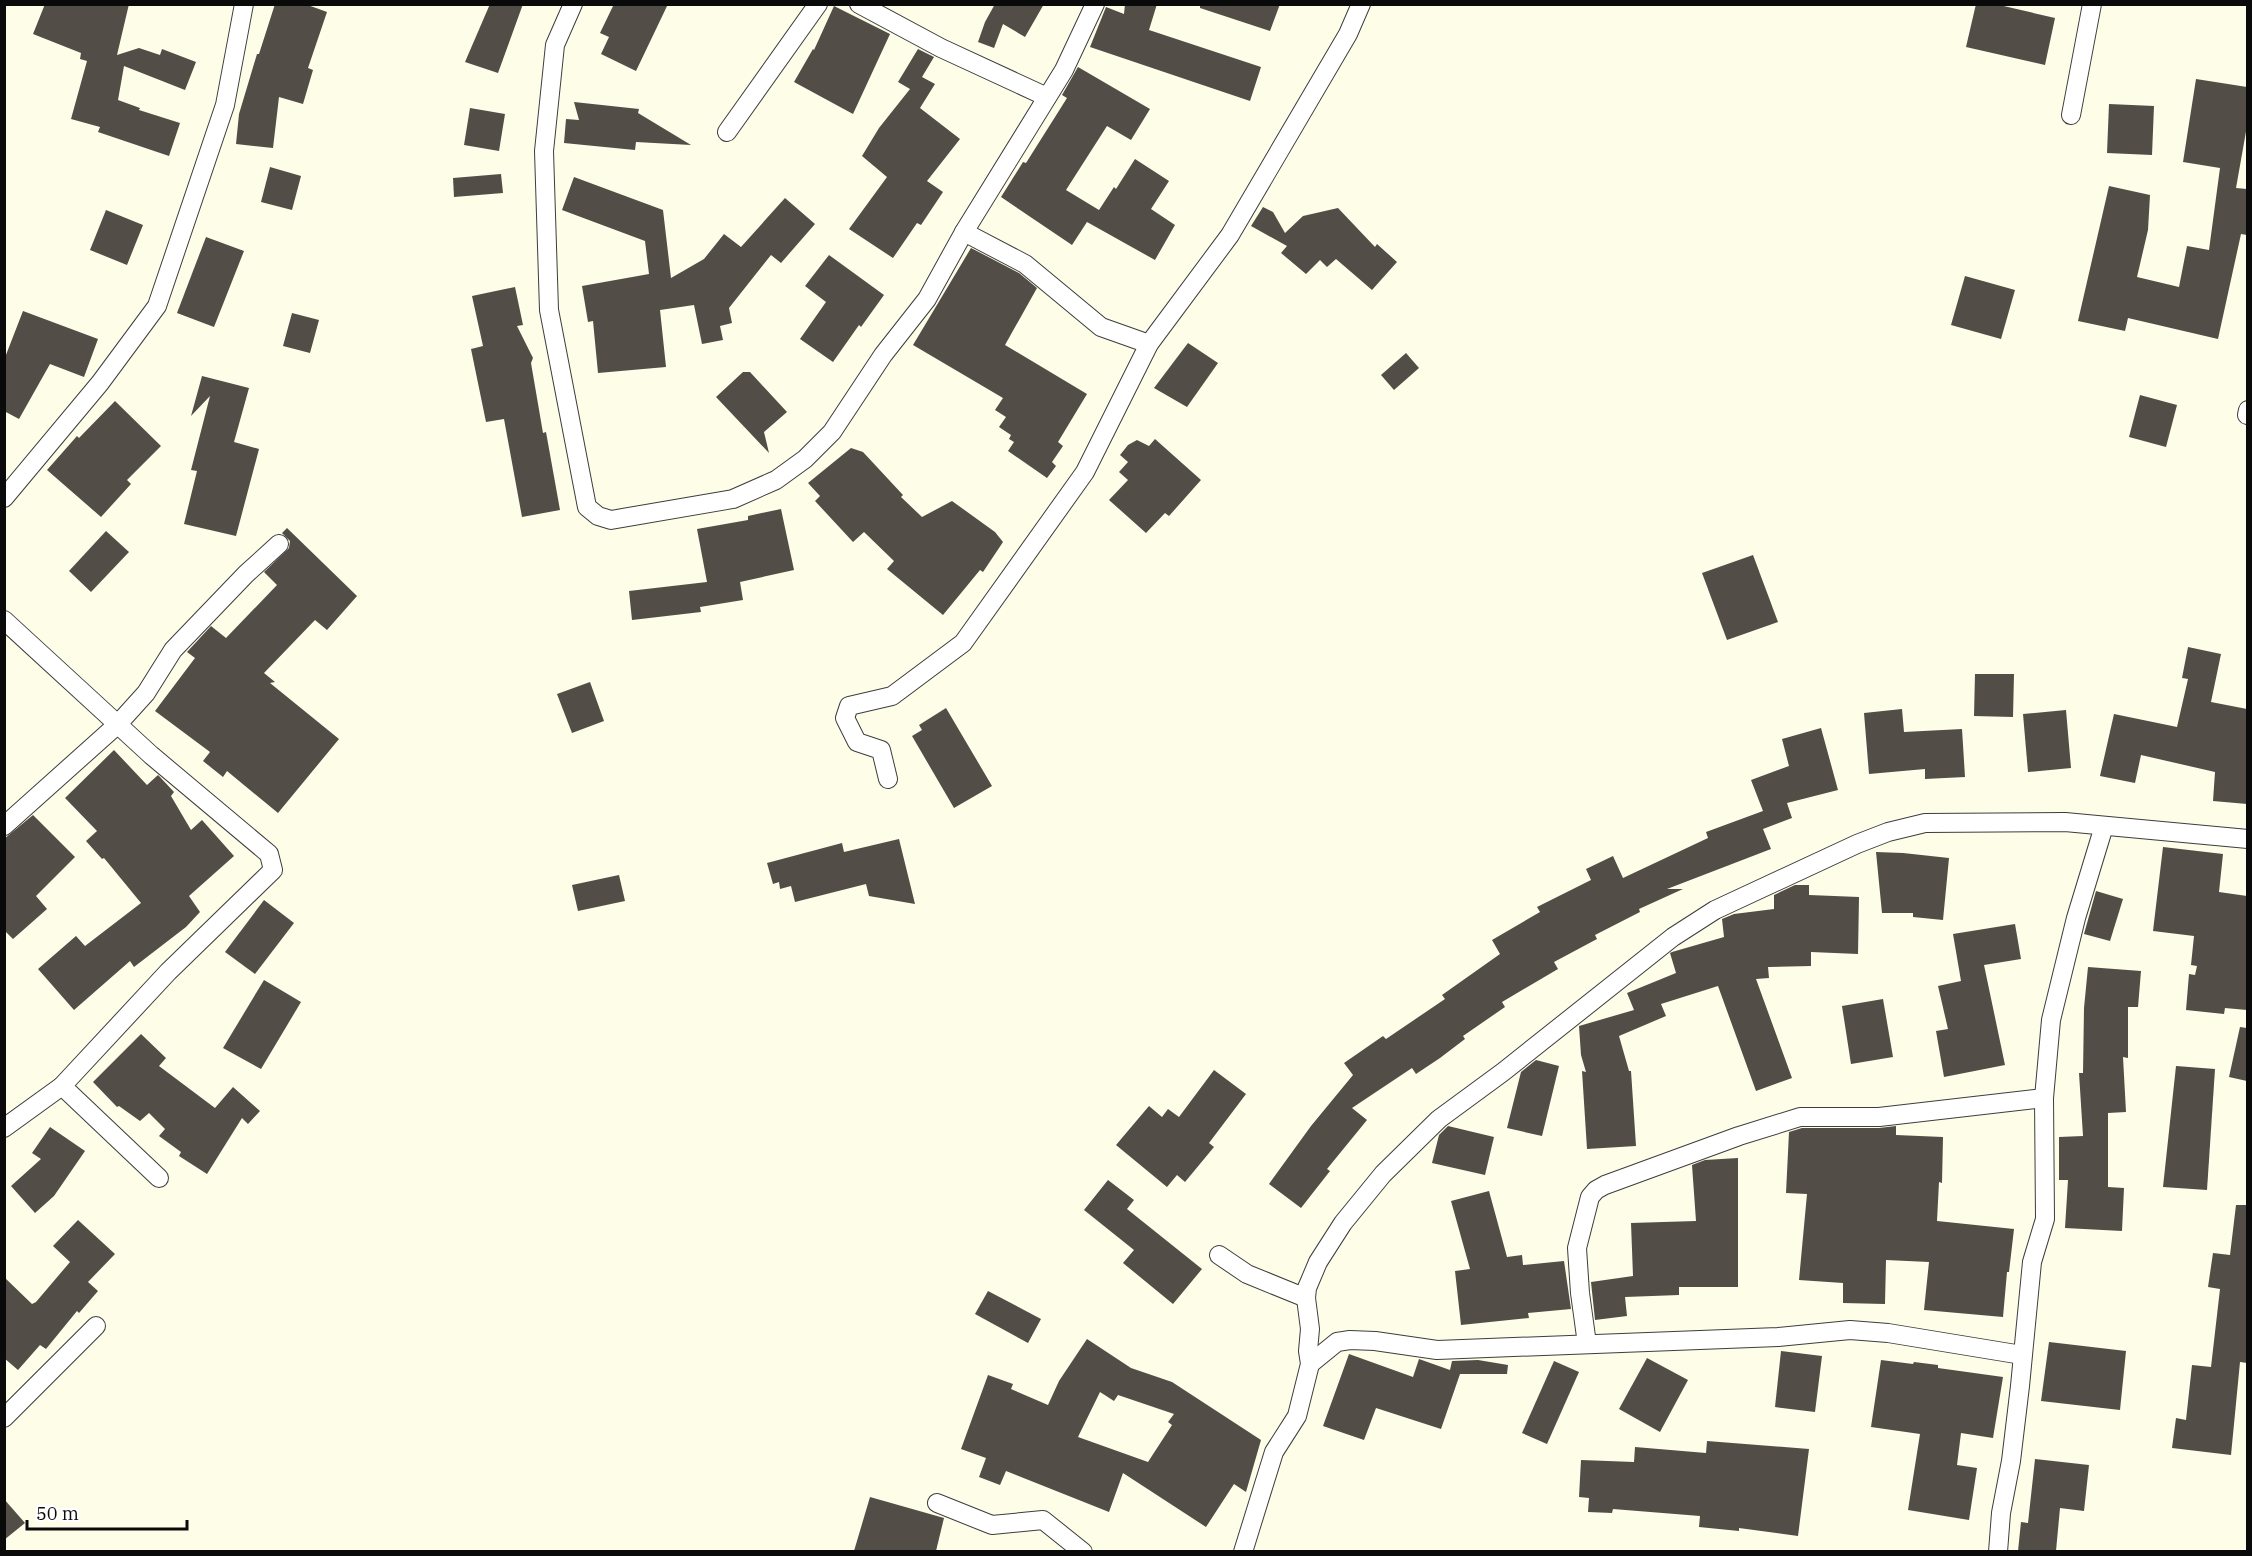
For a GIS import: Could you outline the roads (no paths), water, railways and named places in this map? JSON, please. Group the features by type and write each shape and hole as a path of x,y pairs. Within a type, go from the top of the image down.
{"street":[{"path":"4,498 100,383 157,306 225,105 244,4"},
{"path":"573,4 555,45 544,151 549,310 587,507 598,516 611,520 733,499 776,480 805,459 832,432 883,355 927,299 964,232 1064,70 1095,4"},
{"path":"727,132 818,4"},
{"path":"859,4 941,48 1047,97"},
{"path":"888,779 881,750 857,742 845,718 849,706 892,696 963,643 1085,472 1149,344 1230,235 1348,34 1361,4"},
{"path":"2071,115 2092,4"},
{"path":"964,232 1025,264 1101,327 1149,344"},
{"path":"4,826 118,724 146,693 173,650 246,574 279,544"},
{"path":"4,620 151,755 269,854 273,870 168,972 62,1086 4,1128"},
{"path":"1243,1551 1274,1452 1297,1416 1310,1364 1307,1288 1318,1262 1344,1223 1383,1174 1439,1119 1503,1072 1673,937 1715,910 1857,844 1888,832 1925,823 2065,822 2247,839"},
{"path":"1998,1551 2001,1513 2011,1461 2032,1262 2045,1219 2044,1098 2051,1020 2076,918 2104,826"},
{"path":"62,1086 159,1178"},
{"path":"1587,1344 1577,1248 1590,1197 1605,1185 1739,1136 1800,1117 1879,1117 2044,1098"},
{"path":"1219,1255 1247,1274 1306,1298"},
{"path":"4,1418 96,1326"},
{"path":"1310,1329 1337,1342"},
{"path":"1310,1364 1337,1342 1350,1340 1375,1341 1437,1350 1778,1337 1850,1330 1888,1333 2022,1355"},
{"path":"937,1503 992,1525 1043,1520 1083,1551"}]}
